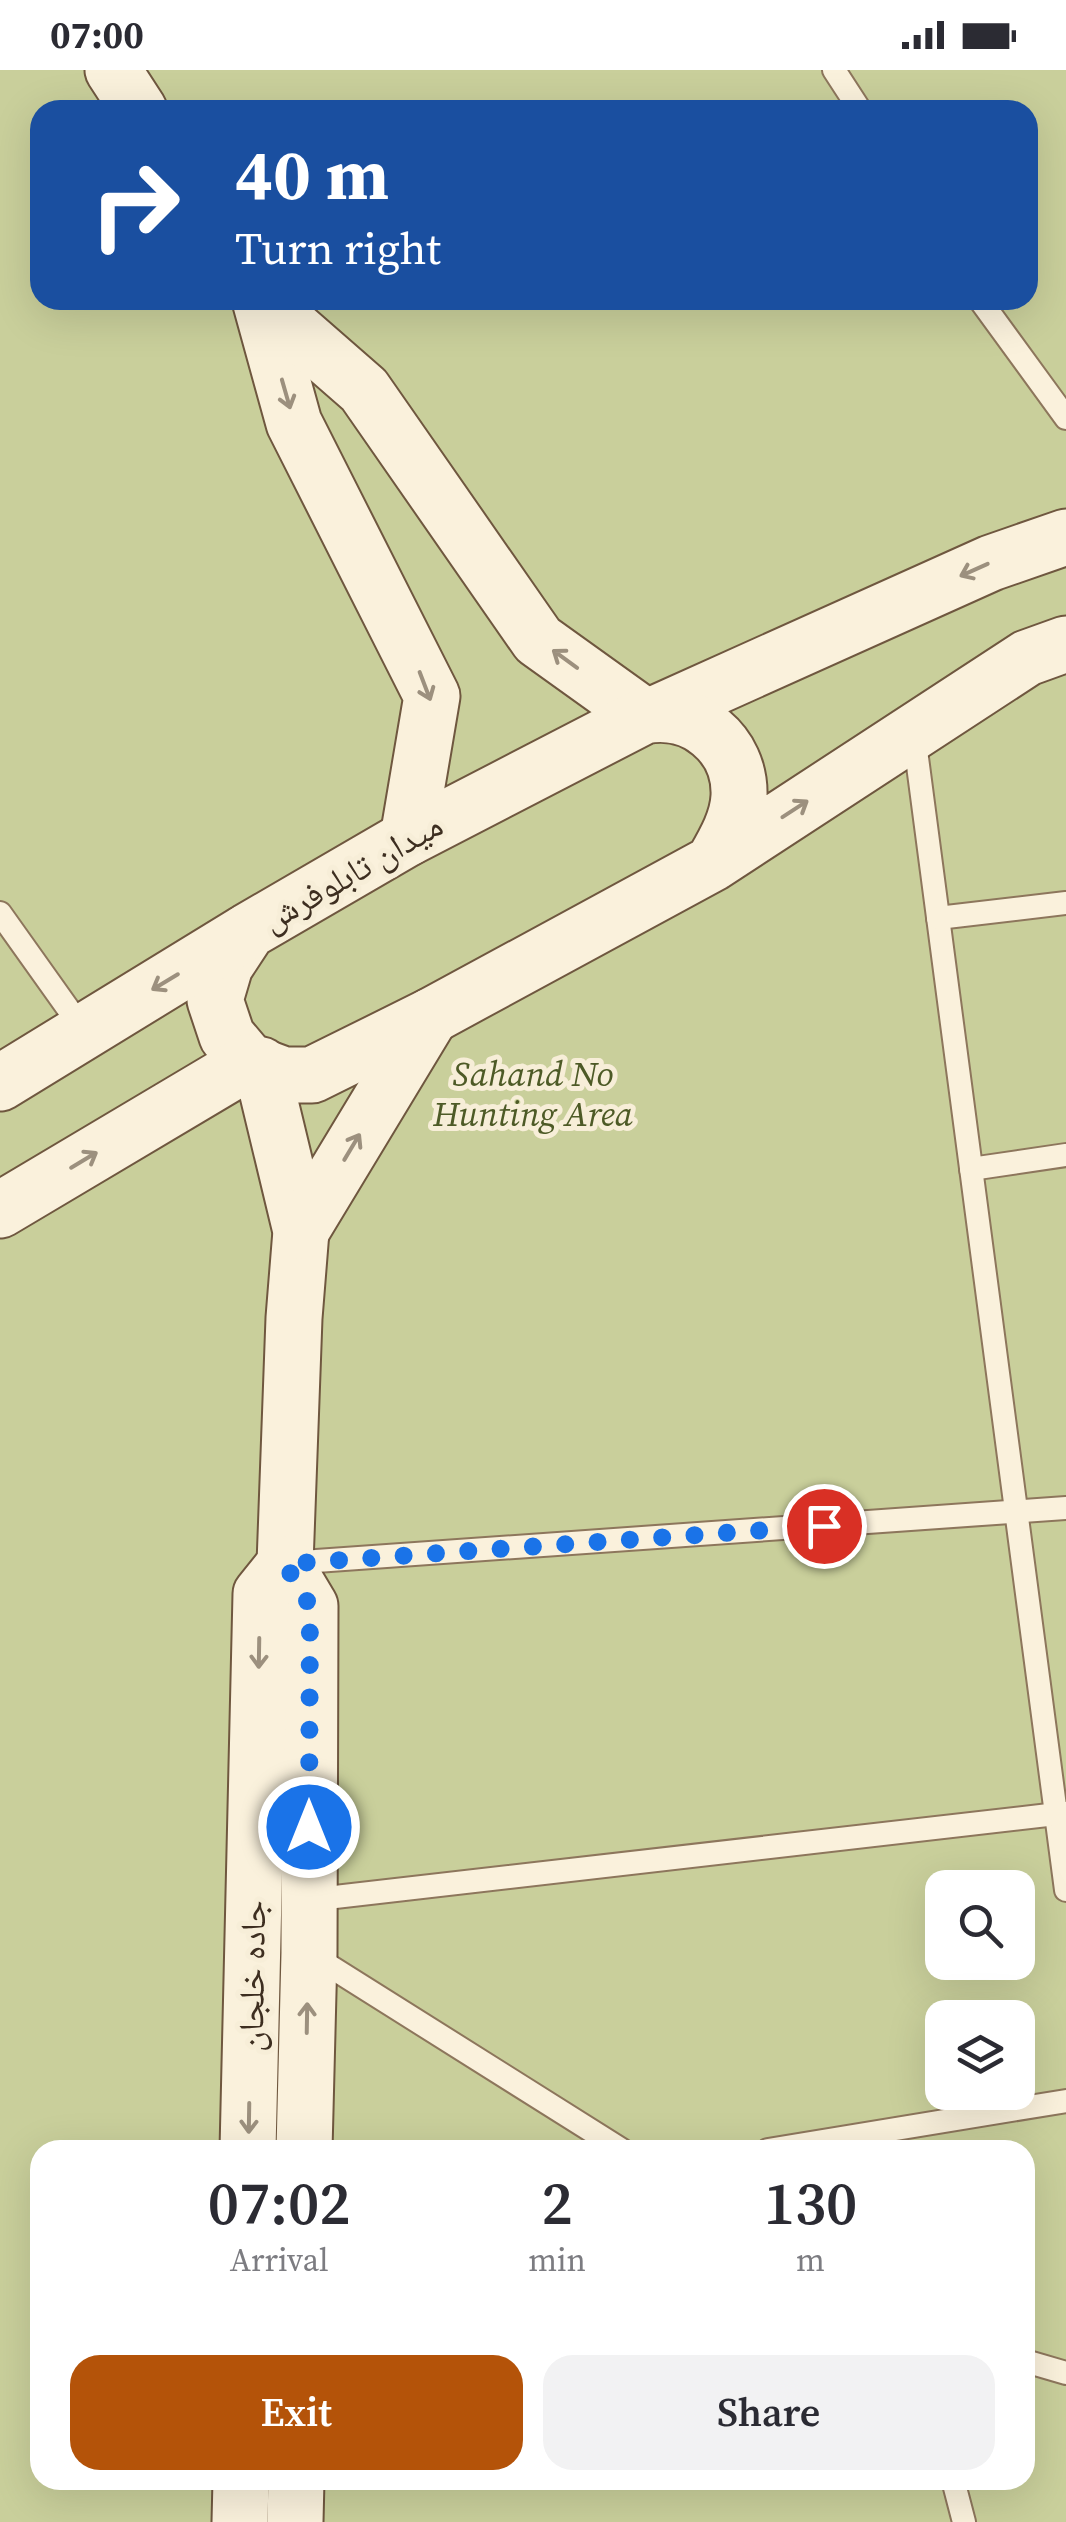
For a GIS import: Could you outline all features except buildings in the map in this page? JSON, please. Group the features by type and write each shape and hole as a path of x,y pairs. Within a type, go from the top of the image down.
{"main road":[{"path":"113,70 132,100"},
{"path":"263,310 294,423 432,696 408,838"},
{"path":"272,310 364,390 538,640 650,715 684,717 712,730 726,748 739,796 730,832 713,863"},
{"name":"میدان تابلوفرش","path":"302,1231 255,1064 226,1036 216,1000 225,966 248,931 408,838 650,715 991,562 1066,536"},
{"path":"0,1210 255,1064 284,1075 312,1076 432,1016 713,863 1027,658 1066,644"},
{"path":"0,1083 248,931"},
{"path":"285,1564 294,1318 302,1231 432,1016"},
{"name":"جاده خلجان","path":"248,2140 260,1594 285,1564 310,1606 304,2140"},
{"path":"240,2490 240,2522"},
{"path":"295,2522 296,2490"}],"lane":[{"path":"834,70 854,100"},
{"path":"987,310 1066,418"},
{"path":"913,732 1016,1513 1061,1814 1066,1890"},
{"path":"938,918 1066,903"},
{"path":"0,912 84,1031"},
{"path":"971,1170 1066,1155"},
{"path":"285,1564 1066,1508"},
{"path":"309,1927 1061,1814"},
{"path":"309,1927 608,2140"},
{"path":"829,2140 1066,2101"},
{"path":"1035,2364 1066,2373"},
{"path":"956,2490 964,2522"}],"green space":[{"name":"Sahand No Hunting Area","path":"0,70 1066,70 1066,2522 0,2522"}],"route":[{"path":"309,1827 310,1606 285,1564 824,1526"}]}
